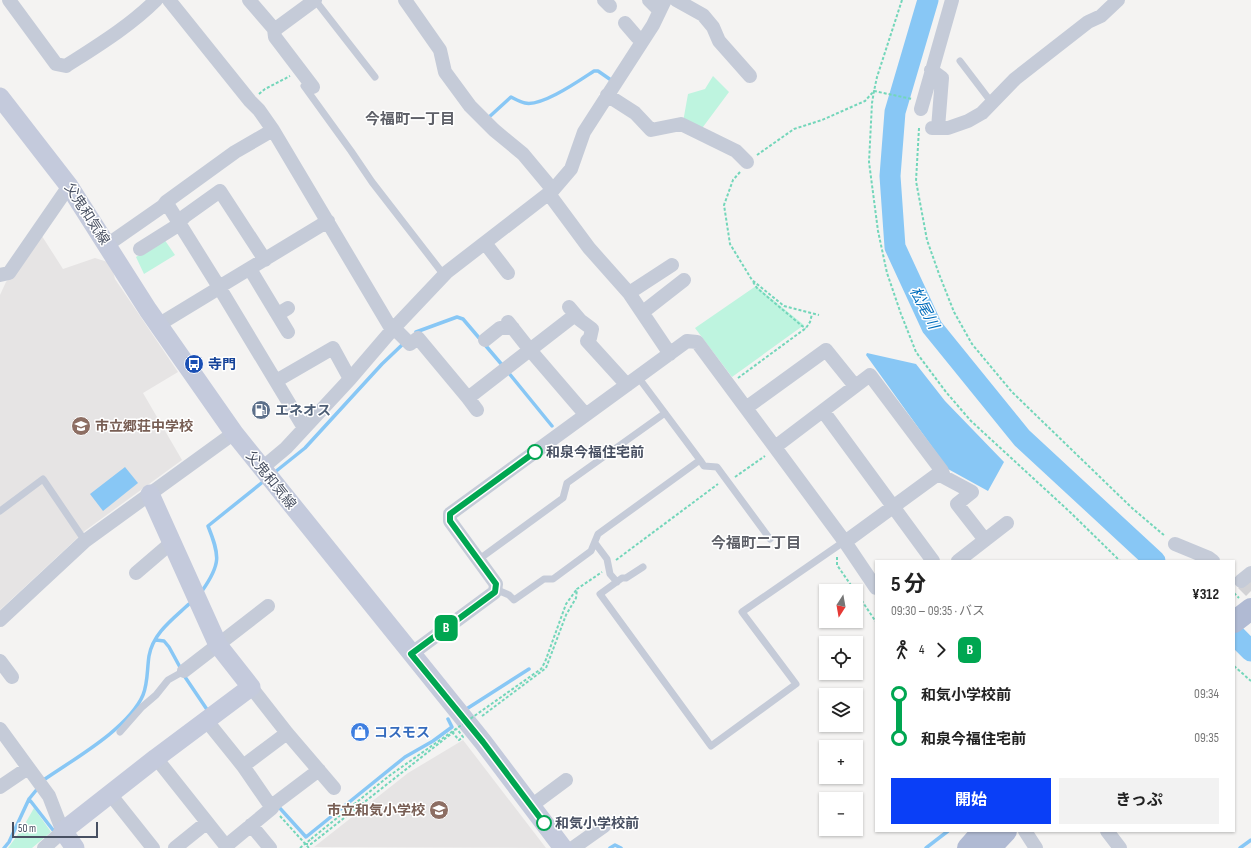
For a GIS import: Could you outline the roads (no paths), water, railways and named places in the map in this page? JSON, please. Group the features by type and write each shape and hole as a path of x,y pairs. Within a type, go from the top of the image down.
{"main road":[{"name":"父鬼和気線","path":"0,97 69,186 158,325 234,434 349,575 411,654 460,728 531,806 563,848"},
{"path":"75,848 63,831 156,758 251,687 218,646 150,494"},
{"path":"968,848 982,832"},
{"path":"990,848 1005,832"}],"street":[{"path":"9,0 56,64 66,66 146,10 156,0"},
{"path":"169,0 250,101 259,110 273,130 393,329 410,344 418,338 477,410"},
{"path":"249,0 274,29 275,37 304,72 313,87"},
{"path":"274,29 315,0"},
{"path":"649,0 656,7 663,5"},
{"path":"676,0 703,15 713,28 720,32 719,41 747,68"},
{"path":"922,105 952,0"},
{"path":"931,70 942,78 935,128 948,128 968,121 982,113 1015,79 1088,22 1101,16 1118,0"},
{"path":"407,1 440,50 445,72 470,106 494,130 523,154 589,248 629,293 643,312 670,354"},
{"path":"261,468 286,448 350,379 393,329 444,275 551,192 571,169 584,132 653,25 663,5"},
{"path":"625,23 637,37 642,40"},
{"path":"607,96 635,113 651,130 681,124 736,151 747,162"},
{"path":"107,245 163,206 166,202 235,152 273,130"},
{"path":"0,275 9,273 69,186"},
{"path":"140,249 175,227 185,216 220,191 265,260"},
{"path":"166,202 217,289 276,381 304,428"},
{"path":"158,325 328,221"},
{"path":"485,243 508,273"},
{"path":"629,293 672,265"},
{"path":"250,269 283,311 288,332"},
{"path":"643,312 684,280"},
{"path":"468,398 530,350 572,311 595,325 590,338 587,341 632,381"},
{"path":"489,332 510,325 585,414"},
{"path":"411,654 495,592 496,584 450,521 450,514 687,341 697,342 746,408 768,449 839,545 875,587"},
{"path":"276,381 333,348 350,379"},
{"path":"746,408 826,350 855,386"},
{"path":"768,449 823,411 870,375 942,471 944,477 972,492 957,504 985,540"},
{"path":"823,411 931,560"},
{"path":"0,620 85,541 234,434"},
{"path":"839,545 942,471"},
{"path":"959,560 1007,523"},
{"path":"136,573 171,543"},
{"path":"1175,544 1211,560"},
{"path":"182,672 218,646 268,606"},
{"path":"0,661 12,677"},
{"path":"251,687 287,733 334,788"},
{"path":"206,720 246,764 274,804"},
{"path":"0,729 49,796 63,831 44,848"},
{"path":"246,764 287,733"},
{"path":"156,758 206,823 226,846 274,804 319,770"},
{"path":"0,787 28,768"},
{"path":"531,806 566,780"},
{"path":"110,794 153,848"},
{"path":"175,848 206,823"},
{"path":"251,825 270,848"},
{"path":"573,848 604,826"},
{"path":"1026,832 1036,848"},
{"path":"1108,832 1120,848"}],"lane":[{"path":"315,0 375,77"},
{"path":"960,61 992,103"},
{"path":"304,72 372,182 444,275"},
{"path":"632,381 665,413 704,466 717,467 770,539"},
{"path":"478,560 563,498 566,483 665,413"},
{"path":"495,589 509,595 514,600 544,579 553,580 591,551 598,534 700,460"},
{"path":"0,511 43,479 85,541"},
{"path":"595,543 607,559 610,574 617,582"},
{"path":"643,566 626,578 622,578 600,594 711,746 796,684 742,612 839,545"},
{"path":"120,732 142,707 156,696 168,680 182,672"}],"water":[{"path":"867,353 916,364 945,401 1004,462 988,491 948,469 866,355"},
{"path":"125,467 138,483 103,511 90,494"}],"waterway":[{"name":"松尾川","path":"928,0 895,112 890,176 895,247 932,327 1022,438 1154,560"},
{"path":"488,118 511,97 525,103 541,101 561,92 594,71 598,71 611,80"},
{"path":"416,332 457,317 463,319 503,366"},
{"path":"275,472 305,448 382,364 403,344"},
{"path":"508,372 552,426"},
{"path":"202,591 213,574 217,560 215,545 208,526 264,481"},
{"path":"45,779 100,742 126,719 136,707 145,690 149,656 155,640 164,627 189,604"},
{"name":"松尾川","path":"1235,635 1251,651"},
{"path":"156,640 164,641 181,669"},
{"path":"468,708 529,669"},
{"path":"183,674 208,711"},
{"path":"277,805 306,837 405,757 433,741 452,727 448,719"},
{"path":"4,848 9,842 29,799 38,788"},
{"path":"29,799 53,830"},
{"path":"926,848 947,832"},
{"path":"1240,848 1251,840"},
{"path":"610,848 615,845 621,848"}],"tunnel":[{"path":"1243,583 1251,591"}],"place":[{"name":"寺門","path":"194,364"},
{"name":"エネオス","path":"261,410"},
{"name":"市立郷荘中学校","path":"81,426"},
{"name":"和泉今福住宅前","path":"535,452"},
{"name":"コスモス","path":"360,732"},
{"name":"市立和気小学校","path":"439,810"},
{"name":"和気小学校前","path":"544,823"}],"district":[{"name":"今福町一丁目","path":"410,119"},
{"name":"今福町二丁目","path":"756,543"}]}
